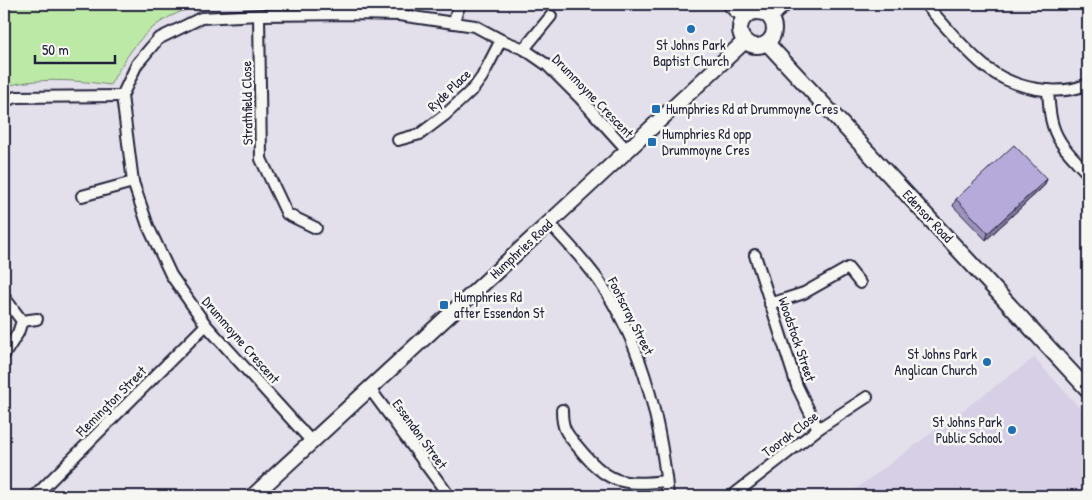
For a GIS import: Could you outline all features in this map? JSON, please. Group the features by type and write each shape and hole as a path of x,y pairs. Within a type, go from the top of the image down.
{"main road":[{"path":"730,4 746,16"},
{"path":"760,12 770,18 774,27 767,43 755,46 744,41 741,36 740,25 746,16 750,13 760,12"},
{"name":"Humphries Road","path":"253,496 744,41"},
{"name":"Edensor Road","path":"767,43 1088,390"}],"street":[{"path":"453,23 460,4"},
{"path":"770,18 786,4"},
{"path":"925,4 987,68 1021,85 1048,90 1068,90 1088,84"},
{"name":"Drummoyne Crescent","path":"312,442 206,325 171,275 148,226 133,182 122,96 137,64 158,39 200,18 259,15 390,15 475,26 501,40 524,49 547,66 580,98 627,150"},
{"name":"Strathfield Close","path":"259,15 261,158 287,214 316,228"},
{"path":"524,49 551,16"},
{"name":"Ryde Place","path":"398,140 420,134 474,88 482,78 501,40"},
{"path":"1048,90 1055,132 1065,148 1088,174"},
{"path":"4,101 16,97 122,96"},
{"path":"82,196 133,182"},
{"name":"Footscray Street","path":"549,223 581,257 600,283 629,335 639,360 657,426 668,496"},
{"name":"Woodstock Street","path":"755,256 798,386 818,429"},
{"path":"770,304 804,293 848,268 860,283"},
{"path":"4,297 22,322"},
{"path":"22,322 37,319"},
{"path":"4,355 18,333 22,322"},
{"name":"Flemington Street","path":"35,496 206,325"},
{"name":"Essendon Street","path":"370,389 449,496"},
{"name":"Toorak Close","path":"732,496 818,429 867,396"},
{"path":"562,410 562,424 569,436 594,466 608,477 628,482 666,481"}],"shaded area":[{"name":"St Johns Park Public School","path":"1034,358 1088,417 1088,496 846,496"}],"green space":[{"path":"4,4 358,4 358,7 202,5 184,10 170,17 146,33 128,56 110,85 56,80 29,82 4,87"}],"building":[{"path":"1014,145 1047,179 988,233 956,199"}],"place":[{"name":"St Johns Park Baptist Church","path":"691,29"},
{"name":"Humphries Rd at Drummoyne Cres","path":"656,109"},
{"name":"Humphries Rd opp Drummoyne Cres","path":"652,142"},
{"name":"Humphries Rd after Essendon St","path":"444,305"},
{"name":"St Johns Park Anglican Church","path":"987,362"},
{"name":"St Johns Park Public School","path":"1012,430"}]}
